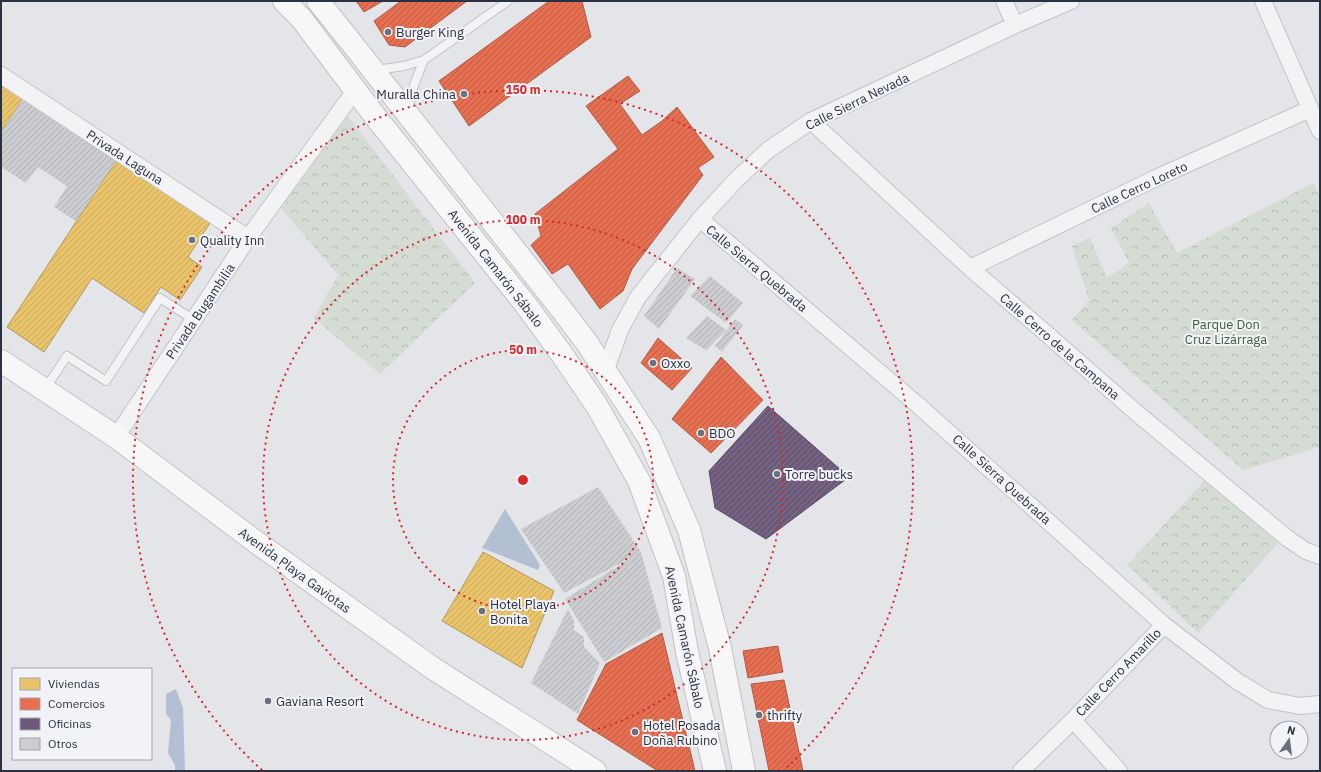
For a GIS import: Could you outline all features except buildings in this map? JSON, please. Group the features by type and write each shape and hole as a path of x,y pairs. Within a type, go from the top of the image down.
{"main road":[{"name":"Avenida Camarón Sábalo","path":"284,1 301,18 356,89 374,115 526,305 598,406 639,481 674,576 687,652 715,771"},
{"name":"Avenida Camarón Sábalo","path":"318,1 587,343 648,438 689,530 720,648 744,771"},
{"name":"Avenida Playa Gaviotas","path":"1,361 116,437 256,542 434,669 595,771"}],"street":[{"path":"1004,1 1015,25"},
{"name":"Calle Sierra Nevada","path":"605,372 620,330 638,297 700,219 736,180 768,150 811,121 1015,25 1071,1"},
{"path":"1263,1 1320,131"},
{"name":"Privada Laguna","path":"1,75 248,238"},
{"name":"Privada Bugambilia","path":"116,437 248,238 356,89"},
{"name":"Calle Cerro Loreto","path":"970,268 1158,177 1310,109"},
{"name":"Calle Cerro de la Campana","path":"811,121 970,268 1138,414 1281,534 1306,551 1320,556"},
{"name":"Calle Sierra Quebrada","path":"700,219 919,406 1164,625 1237,681 1268,700 1300,706 1320,704"},
{"name":"Calle Cerro Amarillo","path":"1021,771 1164,625"},
{"path":"1072,720 1119,771"}],"lane":[{"path":"373,70 404,66 424,60 508,1"},
{"path":"406,113 415,82 424,60"},
{"path":"45,390 67,356 106,381 160,298 194,320"}],"green space":[{"path":"348,116 475,283 380,374 314,318 338,275 281,208"},
{"name":"Parque Don Cruz Lizárraga","path":"1313,183 1320,197 1320,447 1243,470 1072,320 1089,300 1072,246 1090,238 1107,278 1129,263 1111,228 1149,203 1177,253"},
{"path":"1206,479 1278,543 1198,633 1127,565"}],"water":[{"path":"505,509 540,565 538,570 482,548"},
{"path":"176,689 183,708 185,771 175,771 175,765 168,753 171,720 166,714 166,694"}],"place":[{"name":"Burger King","path":"388,32"},
{"name":"Muralla China","path":"464,94"},
{"name":"Quality Inn","path":"192,240"},
{"name":"Oxxo","path":"653,363"},
{"name":"BDO","path":"701,433"},
{"name":"Torre bucks","path":"777,474"},
{"name":"Hotel Playa Bonita","path":"482,611"},
{"name":"Gaviana Resort","path":"268,701"},
{"name":"thrifty","path":"759,715"},
{"name":"Hotel Posada Doña Rubino","path":"635,732"}]}
